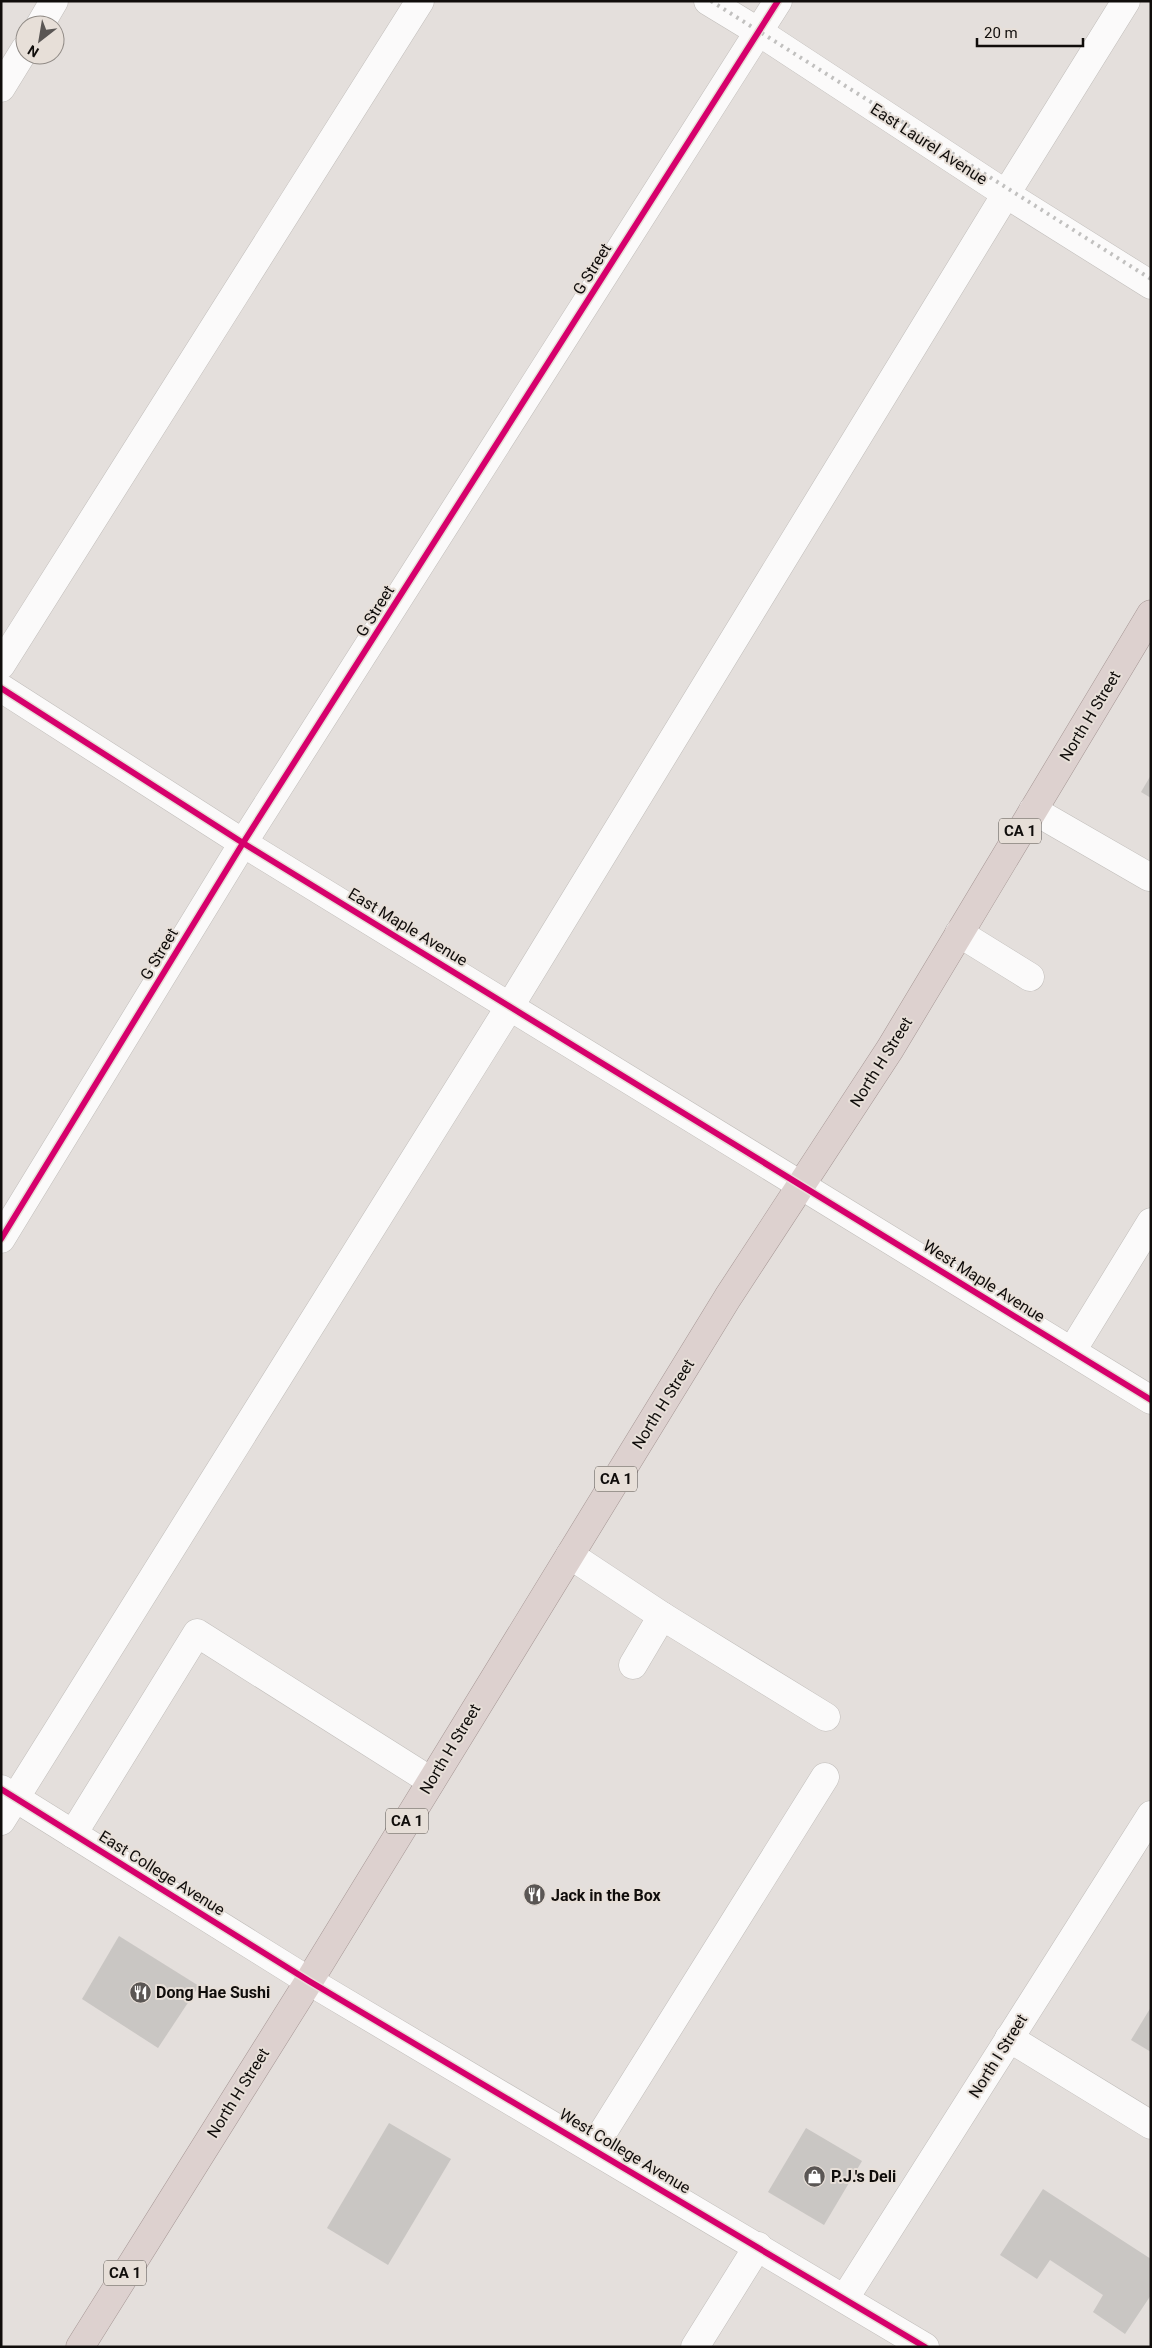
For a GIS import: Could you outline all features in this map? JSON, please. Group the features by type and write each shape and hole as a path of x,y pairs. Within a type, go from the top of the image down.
{"highway":[{"name":"North H Street","path":"80,2347 309,1981 728,1297 803,1185 890,1049 1151,614"}],"street":[{"path":"46,15 54,1"},
{"path":"1,665 420,1"},
{"name":"East Laurel Avenue","path":"708,1 759,32 1006,194 1151,285"},
{"name":"G Street","path":"1,1240 243,843 778,1"},
{"path":"1,1821 8,1793 510,1006 1126,1"},
{"path":"1,88 15,65"},
{"name":"East Maple Avenue","path":"1,688 243,843 803,1185"},
{"path":"1033,810 1150,877"},
{"path":"959,933 1030,977"},
{"name":"West Maple Avenue","path":"803,1185 1151,1400"},
{"path":"1072,1351 1151,1222"},
{"path":"570,1555 662,1616 826,1717"},
{"path":"633,1665 662,1616"},
{"path":"73,1834 197,1633 431,1781"},
{"path":"593,2148 825,1777"},
{"name":"East College Avenue","path":"8,1793 309,1981"},
{"name":"North I Street","path":"845,2298 1151,1815"},
{"name":"West College Avenue","path":"309,1981 758,2246 925,2347"},
{"path":"1010,2038 1151,2125"},
{"path":"695,2347 758,2246"}],"building":[{"path":"1151,775 1151,798 1141,792"},
{"name":"Dong Hae Sushi","path":"119,1936 199,1986 158,2048 82,1999"},
{"path":"1151,2007 1151,2052 1131,2040"},
{"path":"389,2123 451,2159 388,2265 327,2228"},
{"name":"P.J.'s Deli","path":"806,2128 862,2161 824,2225 768,2192"},
{"path":"1043,2189 1151,2259 1151,2295 1125,2334 1093,2312 1103,2295 1050,2260 1037,2279 1000,2255"}],"railway":[{"path":"711,1 1151,279"}],"cycle path":[{"path":"1,1239 243,843 778,1"},
{"path":"1,688 243,843 1151,1400"},
{"path":"1,1789 309,1981 925,2347"}],"place":[{"name":"Jack in the Box","path":"535,1895"},
{"name":"Dong Hae Sushi","path":"140,1992"},
{"name":"P.J.'s Deli","path":"815,2176"}]}
